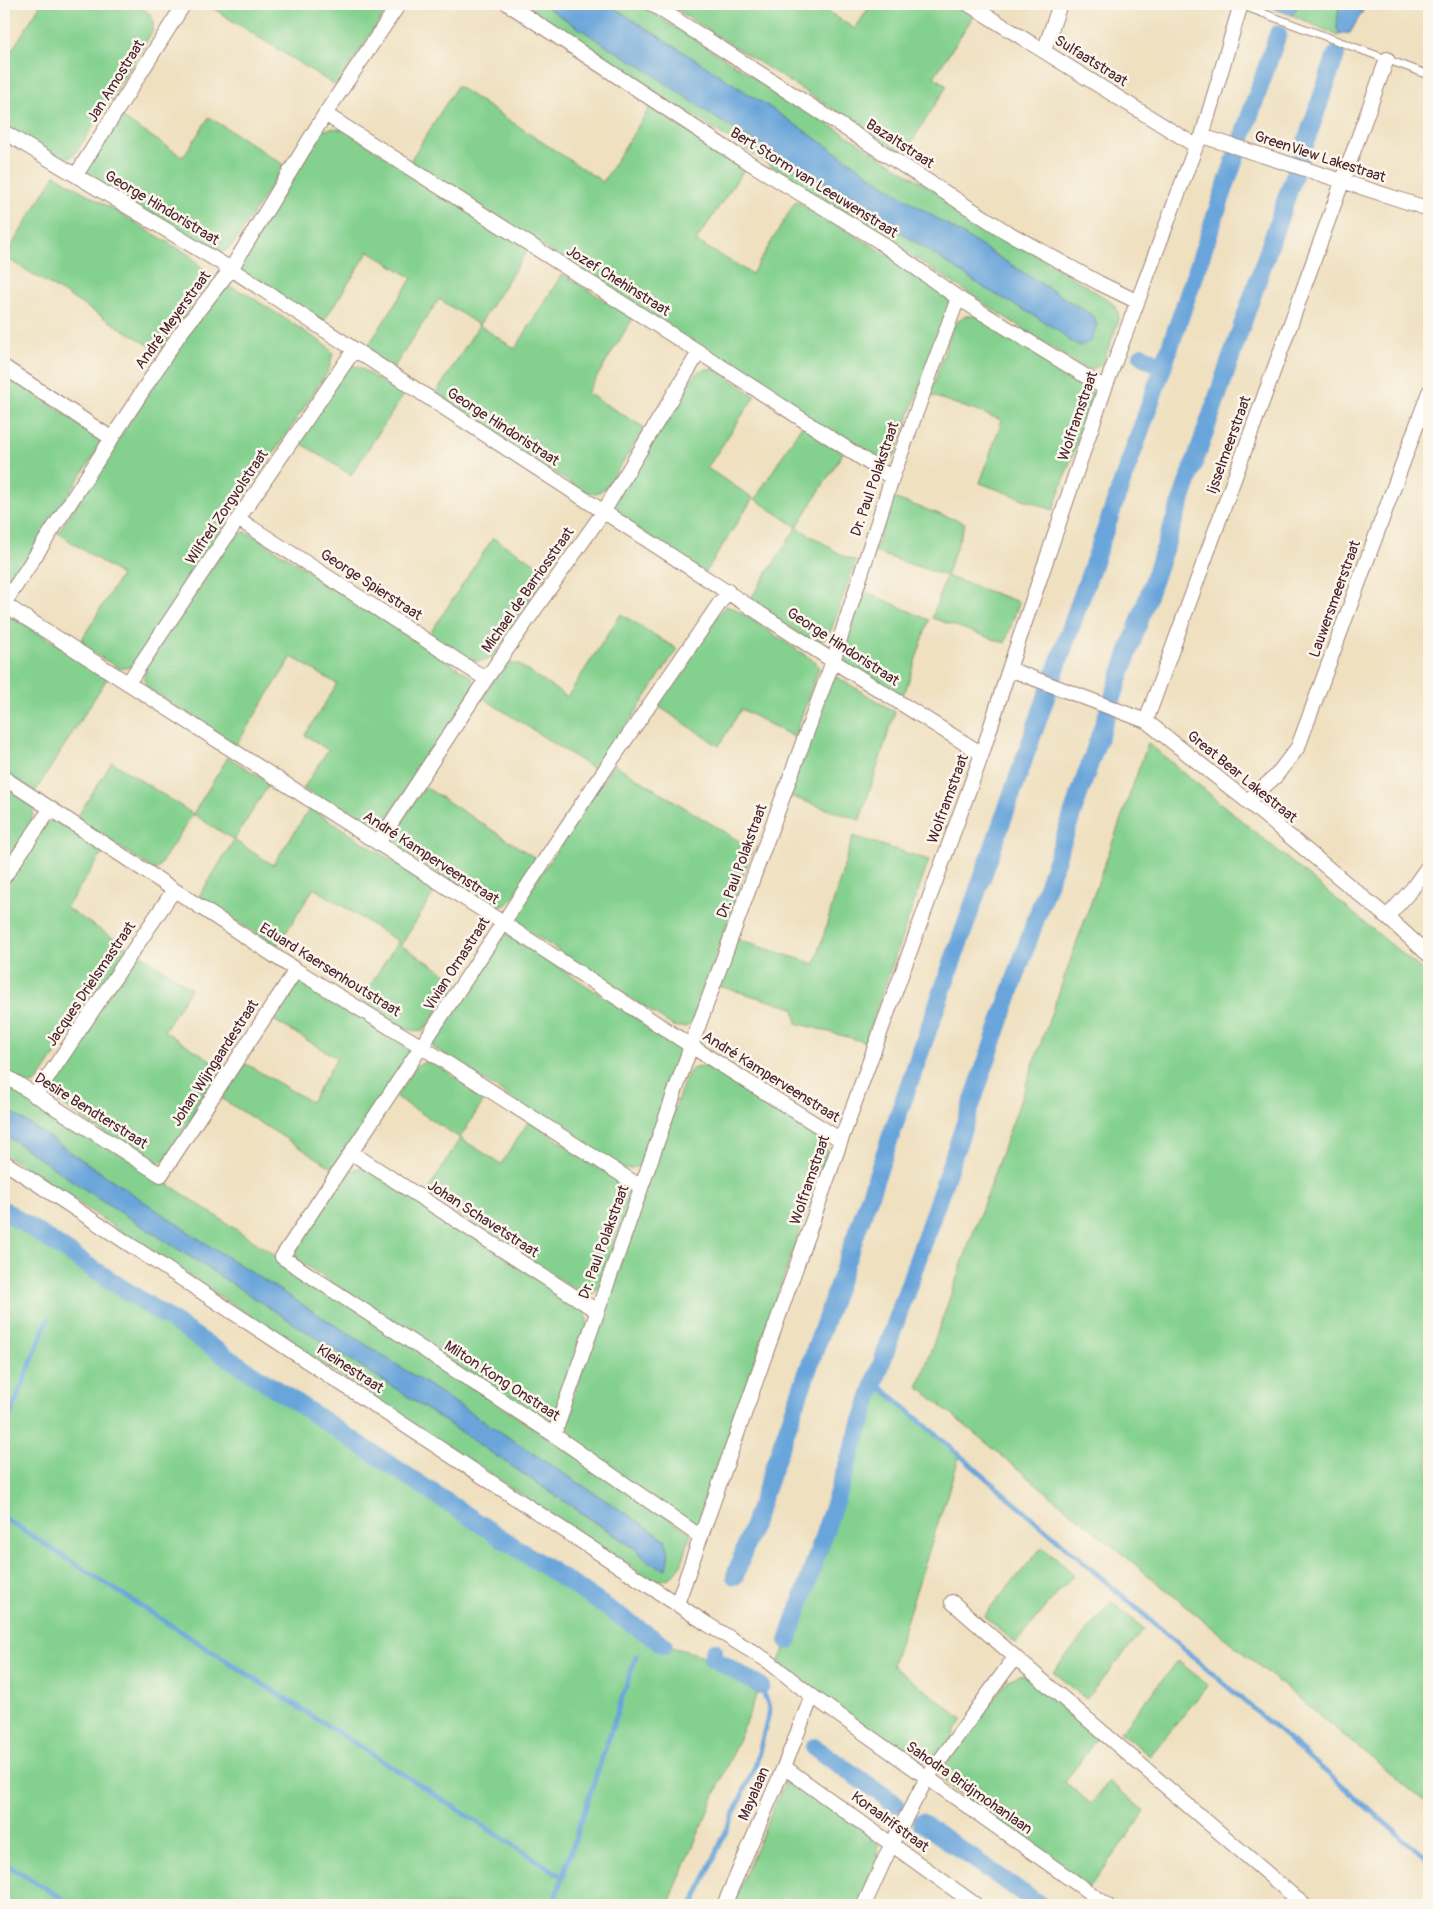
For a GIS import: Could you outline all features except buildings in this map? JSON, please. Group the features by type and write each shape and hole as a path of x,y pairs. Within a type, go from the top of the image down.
{"street":[{"name":"Jan Amostraat","path":"76,175 184,4"},
{"name":"André Meyerstraat","path":"4,604 179,335 231,269 325,114 399,4"},
{"name":"Bert Storm van Leeuwenstraat","path":"508,4 735,154 877,240 958,298 1105,388"},
{"name":"Bazaltstraat","path":"652,4 1005,231 1099,283 1136,301"},
{"name":"Sulfaatstraat","path":"968,4 1044,51 1203,140"},
{"path":"1044,51 1060,4"},
{"name":"Wolframstraat","path":"678,1604 841,1140 982,754 1015,671 1105,388 1136,301 1203,140 1241,4"},
{"name":"Ijsselmeerstraat","path":"1146,721 1387,58"},
{"name":"Jozef Chehinstraat","path":"325,114 699,352 892,478"},
{"name":"George Hindoristraat","path":"4,132 231,269 604,510 833,661 982,754"},
{"name":"GreenView Lakestraat","path":"1203,140 1324,174 1429,209"},
{"name":"Dr. Paul Polakstraat","path":"554,1435 691,1046 833,661 892,478 958,298"},
{"name":"Wilfred Zorgvolstraat","path":"128,683 354,350"},
{"name":"Michael de Barriosstraat","path":"378,843 486,679 604,510 699,352"},
{"path":"4,367 111,438"},
{"name":"Lauwersmeerstraat","path":"1247,801 1274,777 1298,747 1429,392"},
{"name":"George Spierstraat","path":"238,519 486,679"},
{"name":"Vivian Ornastraat","path":"282,1257 595,784 728,591"},
{"name":"André Kamperveenstraat","path":"4,604 503,923 691,1046 841,1140"},
{"name":"Great Bear Lakestraat","path":"1015,671 1146,721 1247,801 1429,954"},
{"name":"Eduard Kaersenhoutstraat","path":"4,778 296,970 422,1047 641,1187"},
{"path":"4,877 51,808"},
{"path":"1387,917 1412,889 1429,865"},
{"name":"Jacques Drielsmastraat","path":"35,1096 174,890"},
{"name":"Johan Wijngaardestraat","path":"161,1175 296,970"},
{"name":"Desire Bendterstraat","path":"4,1075 161,1175"},
{"name":"Johan Schavetstraat","path":"352,1153 597,1311"},
{"name":"Kleinestraat","path":"4,1162 768,1661 812,1696"},
{"name":"Milton Kong Onstraat","path":"282,1257 554,1435 701,1537"},
{"path":"952,1602 1304,1905"},
{"path":"864,1905 892,1843 927,1778 1015,1657"},
{"name":"Mayalaan","path":"724,1905 784,1767 812,1696"},
{"name":"Sahodra Bridjmohanlaan","path":"812,1696 1107,1905"},
{"name":"Koraalrifstraat","path":"784,1767 976,1905"}],"lane":[{"path":"1241,4 1429,75"}],"green space":[{"path":"41,4 135,4 149,13 153,20 153,30 76,153 71,157 53,158 4,130 4,63"},
{"path":"206,4 391,4 336,86"},
{"path":"518,4 542,4 638,64 719,120 836,189 986,289 1060,332 1068,340 1097,326 1093,316 904,198 766,105 608,4 638,4 1110,301 1117,309 1119,320 1102,365 1090,369 1083,368 892,243"},
{"path":"667,4 816,4 855,29 871,4 956,4 974,15 934,77 947,86 904,154"},
{"path":"1299,4 1339,4 1337,28 1339,36 1292,15"},
{"path":"457,86 603,182 650,107 745,168 696,241 752,274 796,201 900,262 945,295 950,304 895,455 879,464 410,161"},
{"path":"115,113 183,157 209,117 284,165 233,245 225,251 215,254 86,178 83,170"},
{"path":"334,128 344,130 529,248 479,325 439,299 392,370 364,352 412,278 369,251 322,324 249,280 238,265 316,140 324,130"},
{"path":"55,175 191,256 205,271 206,280 201,290 160,352 4,258"},
{"path":"562,274 633,318 587,393 645,428 606,488 596,493 587,493 433,398 479,325 515,349"},
{"path":"223,287 233,288 245,293 327,346 333,352 329,370 136,660 130,667 120,669 79,644 121,575 58,533 215,291"},
{"path":"965,316 982,318 1088,385 1092,392 1092,399 1053,510 980,483 1002,420 930,395 953,327"},
{"path":"350,365 359,367 403,396 351,475 296,440"},
{"path":"717,370 755,396 707,468 753,498 705,573 621,518 615,511 613,501 691,379 699,371"},
{"path":"4,374 98,435 101,441 99,448 13,579 4,586"},
{"path":"802,425 843,453 797,527 755,499"},
{"path":"893,498 965,523 946,576 874,552"},
{"path":"797,527 845,557 856,561 831,630 824,639 816,642 813,642 749,601"},
{"path":"245,532 253,535 472,677 473,685 470,694 384,823 362,826 303,789 328,750 305,735 337,684 292,657 236,745 149,689 145,681 146,668 233,537"},
{"path":"493,538 548,571 493,657 476,661 459,655 429,635"},
{"path":"946,576 1019,602 1005,643 932,618"},
{"path":"860,589 929,620 906,689 900,698 836,657"},
{"path":"725,606 735,609 814,661 819,668 794,737 741,709 719,746 655,704"},
{"path":"621,614 677,649 597,771 483,698 504,664 518,664 567,697"},
{"path":"4,619 18,619 108,677 35,792 4,772"},
{"path":"837,677 895,712 860,820 786,795 829,678"},
{"path":"1148,743 1429,976 1429,1805 918,1387"},
{"path":"228,757 270,783 234,840 193,814"},
{"path":"112,762 193,814 156,871 76,819"},
{"path":"614,764 752,849 694,1020 685,1027 673,1026 524,928 516,920 517,910"},
{"path":"4,786 33,806 33,814 24,837 4,864"},
{"path":"425,787 537,859 510,902 499,906 488,904 395,846 401,823"},
{"path":"310,808 436,889 402,944 314,888 277,946 198,898 234,840 273,865"},
{"path":"53,819 63,821 105,849 66,908 129,948 36,1083 28,1084 4,1071 4,886 45,825"},
{"path":"853,836 929,860 865,1042 797,1023 794,1008 719,986 735,939 815,964"},
{"path":"503,931 673,1042 680,1053 679,1065 645,1162 639,1166 618,1168 433,1047 432,1039"},
{"path":"397,943 458,981 424,1030 416,1031 399,1026 360,1001"},
{"path":"137,952 191,988 164,1031 225,1069 168,1156 159,1163 146,1161 48,1095 49,1085"},
{"path":"299,978 408,1044 411,1052 336,1170 219,1097 241,1061 311,1102 337,1058 270,1018 293,981"},
{"path":"426,1062 433,1063 486,1097 460,1138 396,1097 417,1065"},
{"path":"703,1066 715,1069 819,1134 827,1143 826,1156 698,1522 694,1526 560,1434 685,1079 692,1069"},
{"path":"4,1078 159,1178 691,1533 679,1568 668,1579 648,1578 4,1154 4,1134 83,1188 404,1394 638,1551 646,1560 665,1539 357,1339 208,1245 4,1107"},
{"path":"529,1121 617,1178 629,1192 631,1200 598,1289 593,1293 585,1295 426,1194 460,1138 501,1164"},
{"path":"364,1167 585,1308 588,1326 552,1423 547,1425 296,1259 295,1251 347,1171"},
{"path":"4,1210 664,1645 712,1658 761,1686 668,1905 4,1905"},
{"path":"875,1382 960,1455 892,1665 963,1719 946,1747 934,1759 920,1763 909,1758 778,1663 788,1641"},
{"path":"1042,1547 1074,1574 1016,1643 984,1616"},
{"path":"1111,1602 1144,1629 1086,1699 1053,1672"},
{"path":"1178,1661 1208,1685 1150,1756 1120,1732"},
{"path":"1020,1675 1029,1676 1097,1738 1065,1782 1091,1804 1109,1781 1145,1812 1089,1888 948,1785 941,1776 944,1766 1008,1680"},
{"path":"794,1780 876,1840 879,1847 877,1859 857,1905 732,1905 785,1781"}],"water":[{"path":"542,4 608,4 766,105 904,198 1093,316 1097,326 1091,341 1080,346 1068,340 1060,332 986,289 836,189 719,120 638,64"},
{"path":"1274,4 1299,4 1292,15 1275,9"},
{"path":"1339,4 1367,4 1350,33 1340,34 1337,28"},
{"path":"4,1107 208,1245 357,1339 665,1539 669,1554 666,1569 657,1567 637,1550 404,1394 83,1188 4,1134"}],"waterway":[{"path":"735,1576 1163,367 1278,34"},
{"path":"788,1641 875,1382 1336,55"},
{"path":"1142,356 1163,367"},
{"path":"4,1210 664,1645"},
{"path":"4,1431 48,1319"},
{"path":"875,1382 1429,1861"},
{"path":"4,1518 563,1877"},
{"path":"714,1651 712,1658 761,1686"},
{"path":"553,1905 636,1656"},
{"path":"693,1905 756,1764 770,1709 761,1686"},
{"path":"814,1747 896,1804"},
{"path":"921,1822 1040,1905"},
{"path":"4,1863 73,1905"}]}
